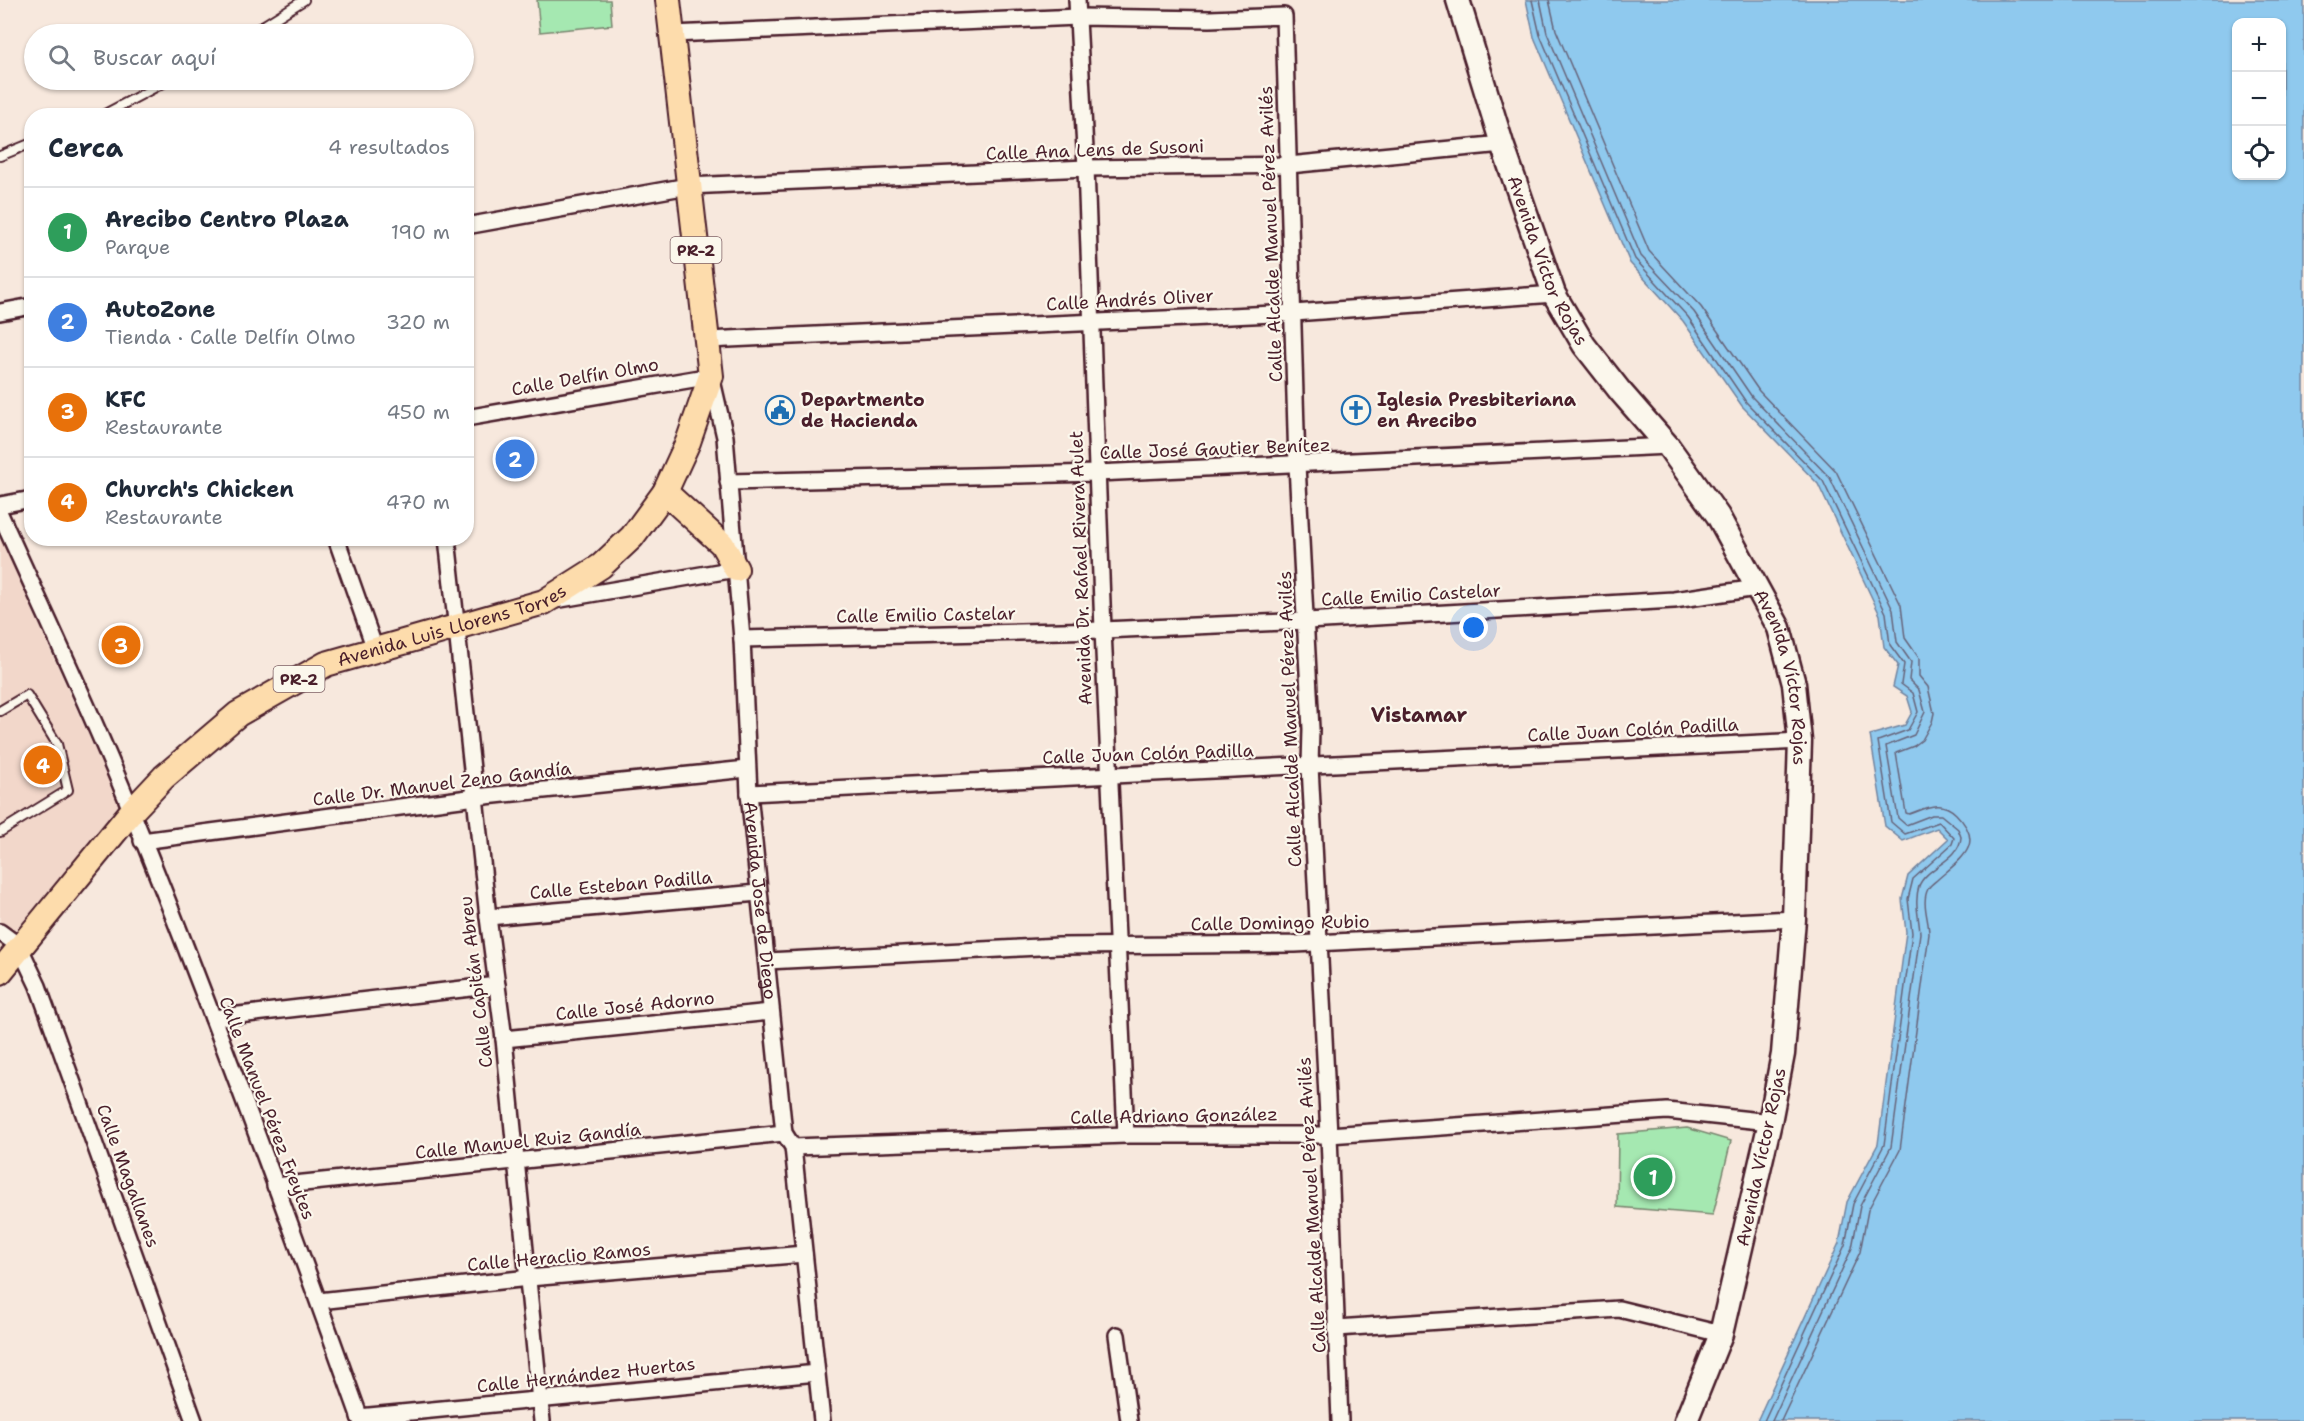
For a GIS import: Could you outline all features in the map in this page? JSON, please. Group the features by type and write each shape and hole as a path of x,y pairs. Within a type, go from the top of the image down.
{"main road":[{"name":"Avenida José de Diego","path":"665,492 688,442 711,376 668,0"},
{"path":"665,492 722,544 736,569"},
{"name":"Avenida Luis Llorens Torres","path":"0,972 10,939 164,777 238,714 326,664 544,602 601,566 632,537 665,492"}],"street":[{"name":"Avenida Dr. Rafael Rivera Aulet","path":"1077,0 1126,1135"},
{"name":"Avenida Víctor Rojas","path":"1458,0 1502,144 1554,294 1584,345 1668,446 1718,516 1779,628 1794,684 1800,741 1794,919 1783,1054 1770,1122 1721,1334 1686,1421"},
{"name":"Calle Alcalde Manuel Pérez Avilés","path":"1078,17 1210,19 1284,16 1297,465 1307,621 1310,766 1329,1135 1340,1421"},
{"path":"672,34 1078,17"},
{"name":"Calle Ana Lens de Susoni","path":"474,225 688,186 1086,168 1289,165 1502,144"},
{"name":"Calle Andrés Oliver","path":"708,340 1294,313 1554,294"},
{"path":"0,312 24,308"},
{"name":"Calle Delfín Olmo","path":"474,416 711,376"},
{"name":"Avenida José de Diego","path":"711,376 725,437 742,639 747,770 758,893 784,1134 793,1147 822,1421"},
{"name":"Calle José Gautier Benítez","path":"728,482 1097,473 1668,446"},
{"path":"0,505 24,500"},
{"name":"Calle Manuel Pérez Freytes","path":"0,514 132,811 213,1018 319,1301 360,1419"},
{"path":"339,546 375,649"},
{"name":"Calle Capitán Abreu","path":"448,546 488,917 504,1038 542,1421"},
{"path":"544,602 736,569"},
{"name":"Calle Emilio Castelar","path":"742,639 1103,630 1307,621 1674,600 1757,588"},
{"name":"Calle Juan Colón Padilla","path":"749,793 1800,741"},
{"name":"Calle Dr. Manuel Zeno Gandía","path":"142,841 476,797 747,770"},
{"name":"Calle Esteban Padilla","path":"488,917 758,893"},
{"name":"Calle Domingo Rubio","path":"767,961 1117,945 1319,943 1794,919"},
{"name":"Calle Magallanes","path":"10,939 38,986 194,1421"},
{"path":"213,1018 497,985"},
{"name":"Calle José Adorno","path":"504,1038 771,1012"},
{"name":"Calle Adriano González","path":"793,1147 1126,1135 1329,1135 1667,1111 1770,1122"},
{"name":"Calle Manuel Ruiz Gandía","path":"275,1186 784,1134"},
{"name":"Calle Heraclio Ramos","path":"319,1301 529,1278 804,1254"},
{"path":"1337,1328 1619,1309 1721,1334"},
{"path":"1117,1335 1129,1421"},
{"name":"Calle Hernández Huertas","path":"360,1419 817,1373"}],"lane":[{"path":"265,24 304,0"},
{"path":"116,108 150,90"},
{"path":"0,156 24,146"},
{"path":"0,711 27,695 57,744 68,790 0,832"}],"shaded area":[{"path":"0,537 122,811 0,950"}],"green space":[{"path":"537,0 610,0 612,25 540,32"},
{"path":"1687,1128 1731,1141 1713,1215 1617,1207 1618,1134"}],"water":[{"path":"1526,0 2304,0 2304,1421 1757,1421 1839,1243 1847,1202 1878,1144 1906,932 1902,899 1908,876 1948,839 1937,828 1903,841 1885,826 1870,735 1905,725 1912,712 1907,696 1893,687 1898,665 1884,647 1880,615 1818,484 1742,406 1683,321 1630,263 1534,37"}],"place":[{"name":"Departmento de Hacienda","path":"780,410"},
{"name":"Iglesia Presbiteriana en Arecibo","path":"1356,410"},
{"name":"AutoZone","path":"515,459"},
{"name":"KFC","path":"121,645"},
{"name":"Church's Chicken","path":"43,765"},
{"name":"Arecibo Centro Plaza","path":"1653,1177"}],"district":[{"name":"Vistamar","path":"1419,715"}]}
